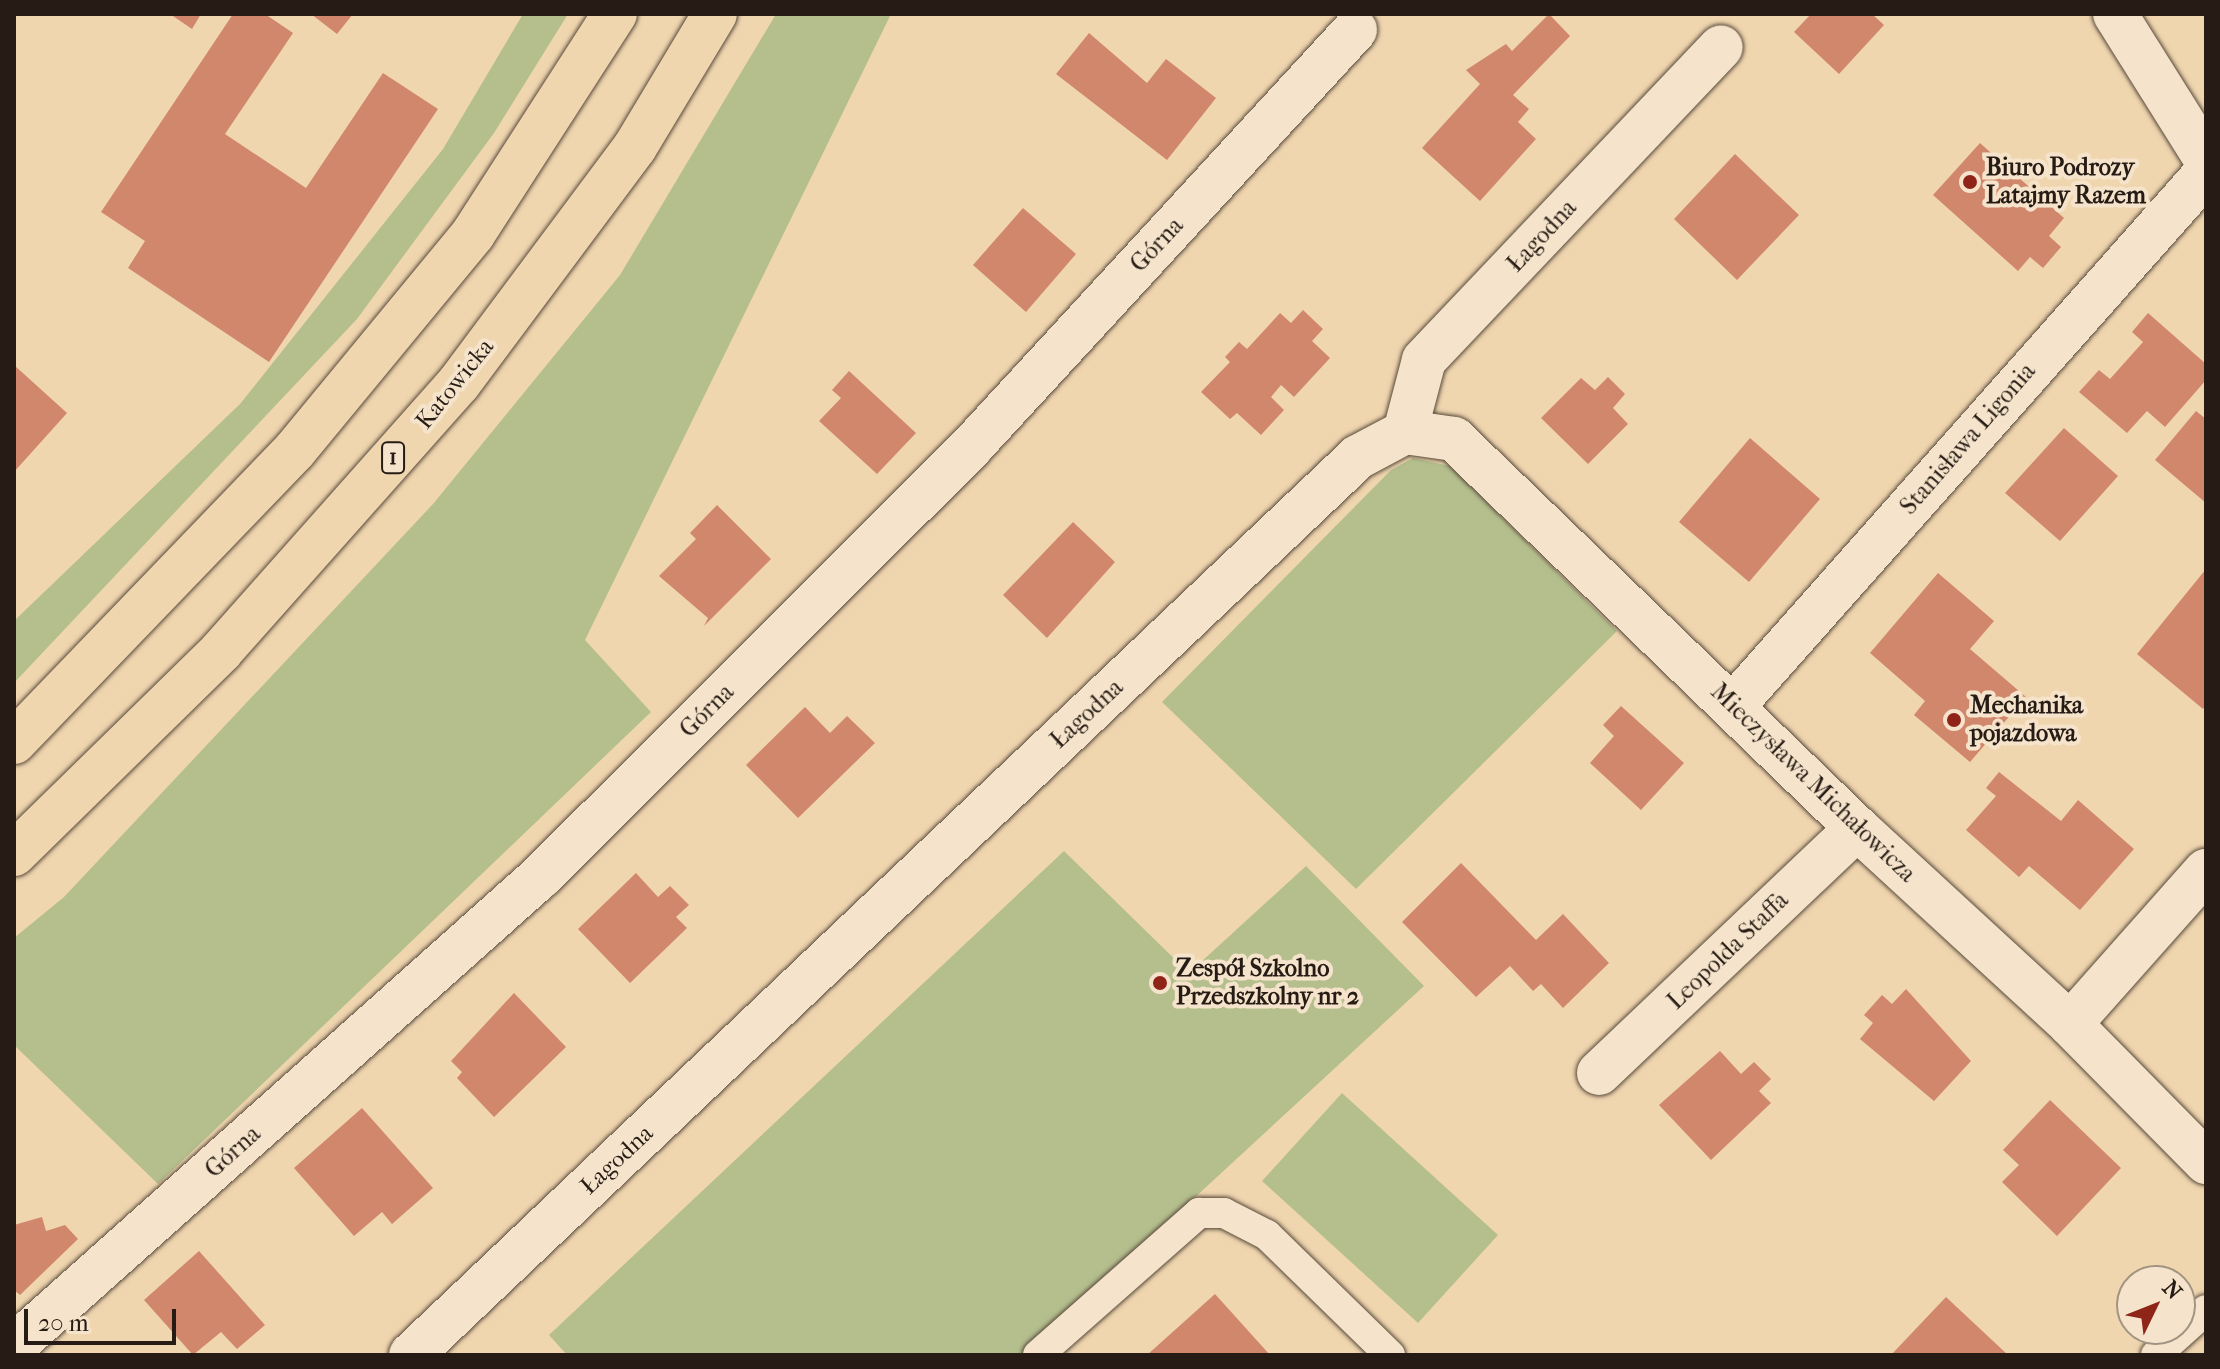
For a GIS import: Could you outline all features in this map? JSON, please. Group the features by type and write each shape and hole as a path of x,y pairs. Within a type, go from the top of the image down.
{"main road":[{"path":"14,742 325,414 473,234 615,14"},
{"name":"Katowicka","path":"14,854 221,651 459,383 635,147 715,14"}],"street":[{"path":"2115,14 2206,159"},
{"name":"Górna","path":"14,1346 541,876 971,447 1355,30"},
{"name":"Łagodna","path":"428,1349 1358,457 1405,432 1424,360 1721,47"},
{"name":"Stanisława Ligonia","path":"1733,706 2206,173"},
{"name":"Mieczysława Michałowicza","path":"1405,432 1454,439 1857,828 2070,1024 2206,1162"},
{"name":"Leopolda Staffa","path":"1599,1073 1857,828"},
{"path":"2070,1024 2206,871"}],"lane":[{"path":"1038,1355 1145,1255 1199,1213 1224,1213 1267,1235 1390,1355"},
{"path":"2156,1355 2206,1310"}],"green space":[{"path":"523,14 568,14 494,133 357,319 14,683 14,621 240,404 443,149"},
{"path":"776,14 891,14 585,640 651,712 158,1184 14,1045 14,938 64,897 433,504 620,275"},
{"path":"1413,458 1450,466 1617,631 1356,889 1162,702 1391,470"},
{"path":"1064,851 1189,973 1306,866 1424,986 1024,1355 567,1355 549,1335"},
{"path":"1342,1093 1498,1235 1418,1323 1262,1181"}],"building":[{"path":"170,14 201,14 192,29"},
{"path":"233,14 265,14 293,33 225,134 306,188 383,73 438,109 269,362 128,268 145,241 101,212"},
{"path":"311,14 353,14 337,34"},
{"path":"1549,14 1570,36 1513,95 1529,109 1518,122 1536,139 1480,201 1422,148 1480,84 1466,70 1506,44 1512,51"},
{"path":"1811,14 1872,14 1884,25 1839,74 1794,32"},
{"path":"1089,33 1147,83 1166,59 1216,98 1167,160 1056,74"},
{"path":"1980,143 2064,218 2049,236 2061,247 2043,268 2030,257 2018,271 1933,195"},
{"path":"1735,154 1799,215 1737,280 1674,219"},
{"path":"1023,208 1076,254 1026,312 973,265"},
{"path":"1303,310 1323,329 1312,341 1330,358 1294,397 1281,385 1271,397 1284,410 1261,435 1237,413 1230,419 1201,392 1230,362 1225,357 1239,342 1247,349 1280,313 1291,323"},
{"path":"2148,313 2206,364 2206,380 2165,427 2147,411 2127,433 2079,392 2099,370 2110,379 2143,342 2132,332"},
{"path":"14,365 67,413 14,472"},
{"path":"849,371 916,433 877,474 819,421 841,398 832,390"},
{"path":"1608,377 1625,394 1613,408 1628,424 1588,464 1541,418 1581,378 1595,390"},
{"path":"2196,411 2206,419 2206,503 2155,460"},
{"path":"2064,428 2118,476 2060,541 2005,493"},
{"path":"1750,438 1820,499 1749,582 1679,522"},
{"path":"717,505 771,559 704,626 708,618 659,576 696,539 690,533"},
{"path":"1073,522 1115,562 1047,638 1003,595"},
{"path":"2206,569 2206,705 2203,709 2137,654"},
{"path":"1938,573 1994,621 1970,649 2026,697 1970,762 1914,715 1925,701 1870,653"},
{"path":"1621,706 1684,763 1641,810 1590,763 1614,736 1603,725"},
{"path":"805,707 830,733 847,716 875,743 798,818 746,765"},
{"path":"1999,772 2061,821 2078,800 2134,849 2080,910 2029,866 2019,877 1966,830 1996,796 1986,788"},
{"path":"1461,863 1536,940 1563,914 1609,963 1563,1008 1541,984 1533,991 1510,966 1476,997 1402,922"},
{"path":"636,873 658,897 670,886 689,905 676,917 687,928 630,983 578,929"},
{"path":"1906,989 1971,1061 1934,1101 1860,1039 1873,1023 1864,1015 1882,995 1892,1004"},
{"path":"514,993 566,1047 494,1117 457,1078 462,1072 451,1061"},
{"path":"1720,1051 1741,1074 1754,1062 1771,1079 1759,1091 1771,1103 1711,1160 1659,1105"},
{"path":"2050,1100 2121,1168 2057,1236 2002,1182 2019,1165 2003,1150"},
{"path":"362,1108 433,1188 392,1224 382,1212 354,1236 294,1168"},
{"path":"42,1217 46,1231 65,1225 78,1239 20,1295 14,1290 14,1225"},
{"path":"199,1251 265,1325 237,1349 221,1332 193,1355 144,1300"},
{"path":"1215,1294 1270,1355 1147,1355"},
{"path":"1946,1297 2008,1355 1891,1355"}],"place":[{"name":"Biuro Podrozy Latajmy Razem","path":"1970,182"},
{"name":"Mechanika pojazdowa","path":"1954,720"},
{"name":"Zespół Szkolno Przedszkolny nr 2","path":"1160,983"}]}
